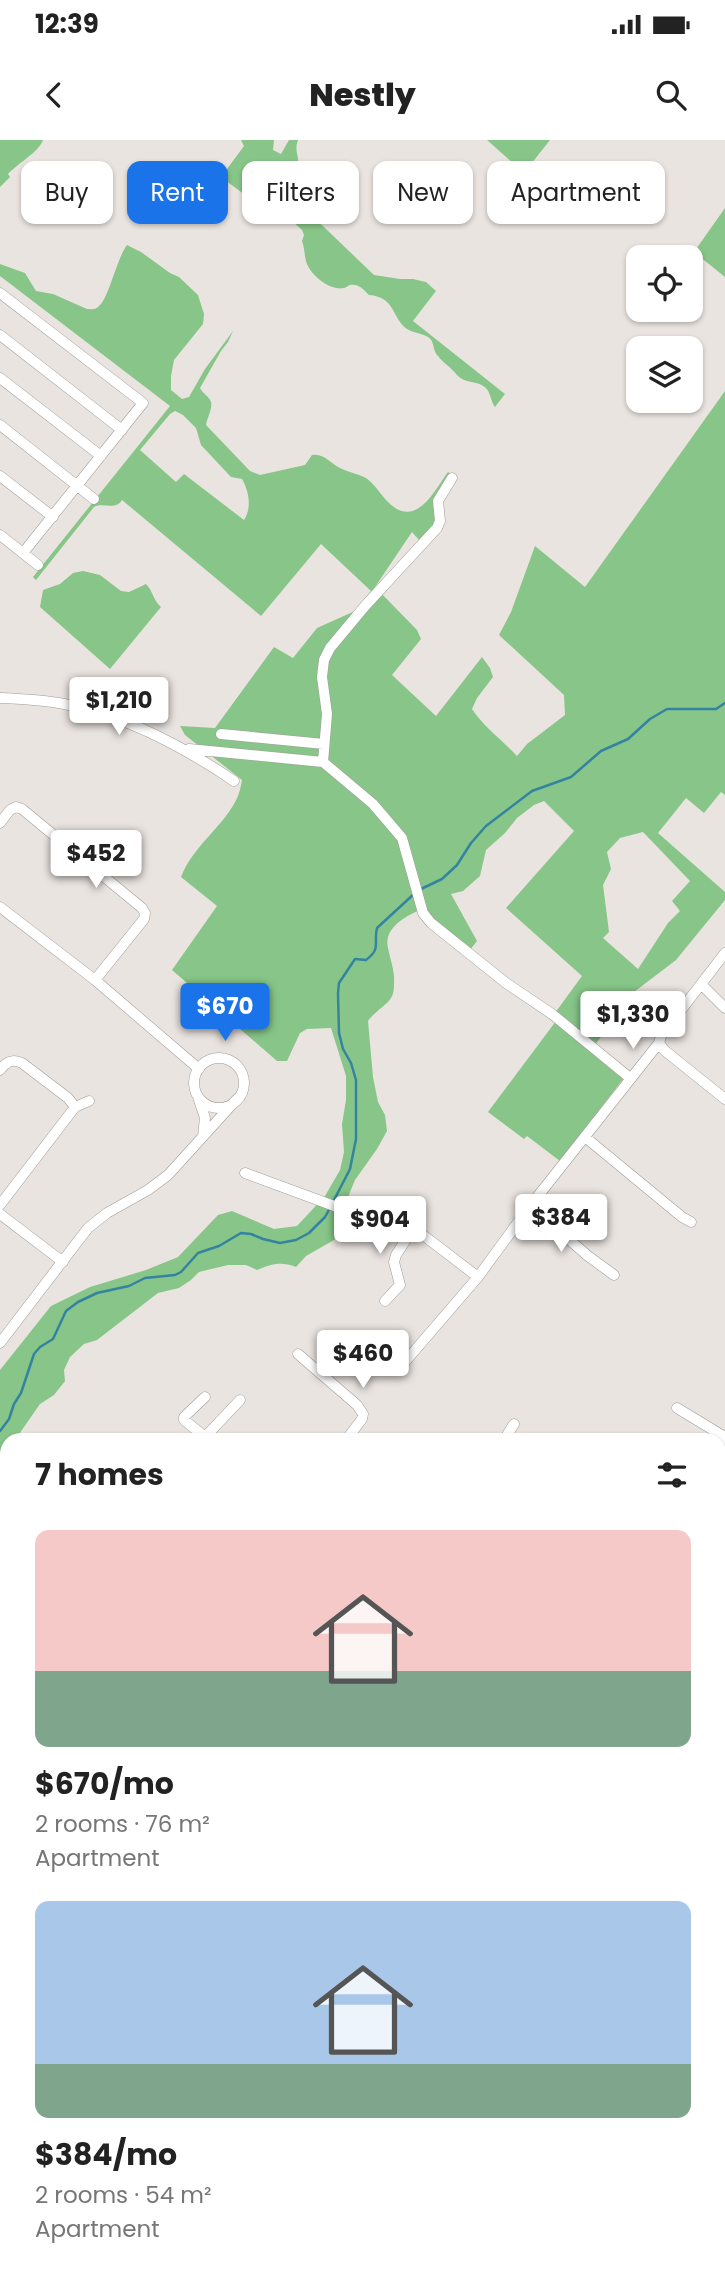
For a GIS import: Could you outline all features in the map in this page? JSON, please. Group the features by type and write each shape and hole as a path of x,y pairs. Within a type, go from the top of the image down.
{"street":[{"path":"0,293 143,403 23,553"},
{"path":"0,335 122,430"},
{"path":"0,378 101,456"},
{"path":"0,425 94,499"},
{"path":"0,475 53,517"},
{"path":"323,762 327,714 322,677 324,660 330,648 365,606 437,528 440,522 438,501 452,478"},
{"path":"0,535 38,565"},
{"path":"0,698 64,704 132,725 182,748 234,781"},
{"path":"221,734 324,744"},
{"path":"182,748 323,762 373,804 401,838 421,906 431,923 465,952 552,1014 630,1078"},
{"path":"0,822 10,810 16,807 22,809 142,908 144,919 95,980"},
{"path":"0,907 95,980 199,1069"},
{"path":"398,1370 478,1277 725,953"},
{"path":"702,985 725,1009"},
{"path":"659,1043 664,1050 725,1099"},
{"path":"0,1343 88,1228 168,1175 202,1140 237,1099 243,1085 240,1070 235,1064 221,1058 206,1061 194,1080 205,1118 202,1140"},
{"path":"0,1070 9,1061 16,1060 75,1107"},
{"path":"197,1094 207,1104 215,1107 231,1104 237,1099"},
{"path":"0,1205 75,1107 89,1101"},
{"path":"585,1137 691,1222"},
{"path":"244,1173 412,1230 478,1277"},
{"path":"530,1206 614,1275"},
{"path":"0,1214 63,1262"},
{"path":"386,1301 400,1284 394,1262 412,1230"},
{"path":"298,1354 357,1405 363,1414 362,1419 351,1433"},
{"path":"200,1433 184,1420 184,1416 205,1397"},
{"path":"212,1433 240,1400"},
{"path":"677,1408 717,1433"},
{"path":"508,1433 514,1424"}],"green space":[{"path":"0,140 43,140 37,149 8,174 10,177 0,187"},
{"path":"241,140 274,140 273,150 281,154 289,140 298,140 298,161 242,161 242,193 228,182 228,168 244,146"},
{"path":"487,140 550,140 533,161 511,161"},
{"path":"725,208 725,277 703,259 703,245 699,245"},
{"path":"295,224 321,224 374,275 426,282 436,291 413,321 505,394 495,407 486,388 460,378 436,354 430,339 402,325 384,300 369,295 357,286 333,287 317,278 306,261 302,230"},
{"path":"127,245 179,277 198,295 204,314 203,324 174,360 171,376 171,390 182,399 189,397 205,369 233,331 200,388 211,402 206,425 250,471 260,475 305,465 312,455 320,455 340,468 366,478 388,502 398,510 407,512 423,505 448,472 451,474 436,502 436,525 419,540 412,532 375,587 417,630 421,639 392,675 436,716 482,657 493,677 472,709 517,756 527,744 565,715 564,695 499,635 511,612 535,546 585,587 725,391 725,795 721,792 704,813 686,798 658,833 725,892 725,900 676,960 634,992 610,1024 593,1011 585,1022 601,1034 608,1027 595,1045 555,1013 582,976 506,908 574,831 544,801 534,805 517,818 486,850 480,876 463,891 451,894 477,941 470,950 434,921 426,907 399,922 389,933 388,948 394,976 393,993 390,1000 368,1021 373,1077 387,1131 355,1180 341,1214 342,1229 334,1240 306,1256 296,1267 276,1264 257,1270 246,1265 228,1265 199,1272 179,1288 158,1293 97,1340 84,1344 70,1357 64,1370 65,1381 54,1395 40,1404 20,1433 0,1433 0,1370 51,1306 90,1287 178,1257 218,1215 232,1211 274,1229 297,1226 325,1196 340,1170 344,1152 342,1124 346,1076 331,1028 307,1029 300,1033 287,1061 277,1061 172,970 217,906 181,877 194,855 232,807 242,780 185,735 180,726 215,728 274,647 293,658 317,628 355,611 371,591 321,544 261,616 122,500 113,506 94,507 36,580 33,577 170,406 0,276 0,264 25,273 36,291 53,294 87,309 96,309 106,296","holes":["175,411 196,428 201,445 231,477 242,479 249,500 244,520 184,474 176,482 140,450 170,414","643,832 690,881 672,901 680,911 668,923 638,969 603,938 609,932 603,885 611,869 607,852 620,838"]},
{"path":"83,571 100,575 121,591 129,592 146,584 161,607 110,669 40,607 43,590 60,584 73,573"},
{"path":"556,1021 623,1079 560,1161 527,1136 524,1139 488,1112"}],"waterway":[{"path":"421,889 442,879 457,865 486,826 532,791 571,777 601,751 628,739 650,719 667,709 716,709 725,703"},
{"path":"333,1202 350,1169 356,1139 356,1080 339,1033 339,983 355,959 366,960 371,956 375,949 377,928 415,893"},
{"path":"0,1431 21,1393 34,1354 53,1339 66,1311 78,1302 97,1293 129,1286 145,1278 175,1275 198,1253 219,1246 241,1233 280,1243 296,1240 309,1233 330,1208"}]}
